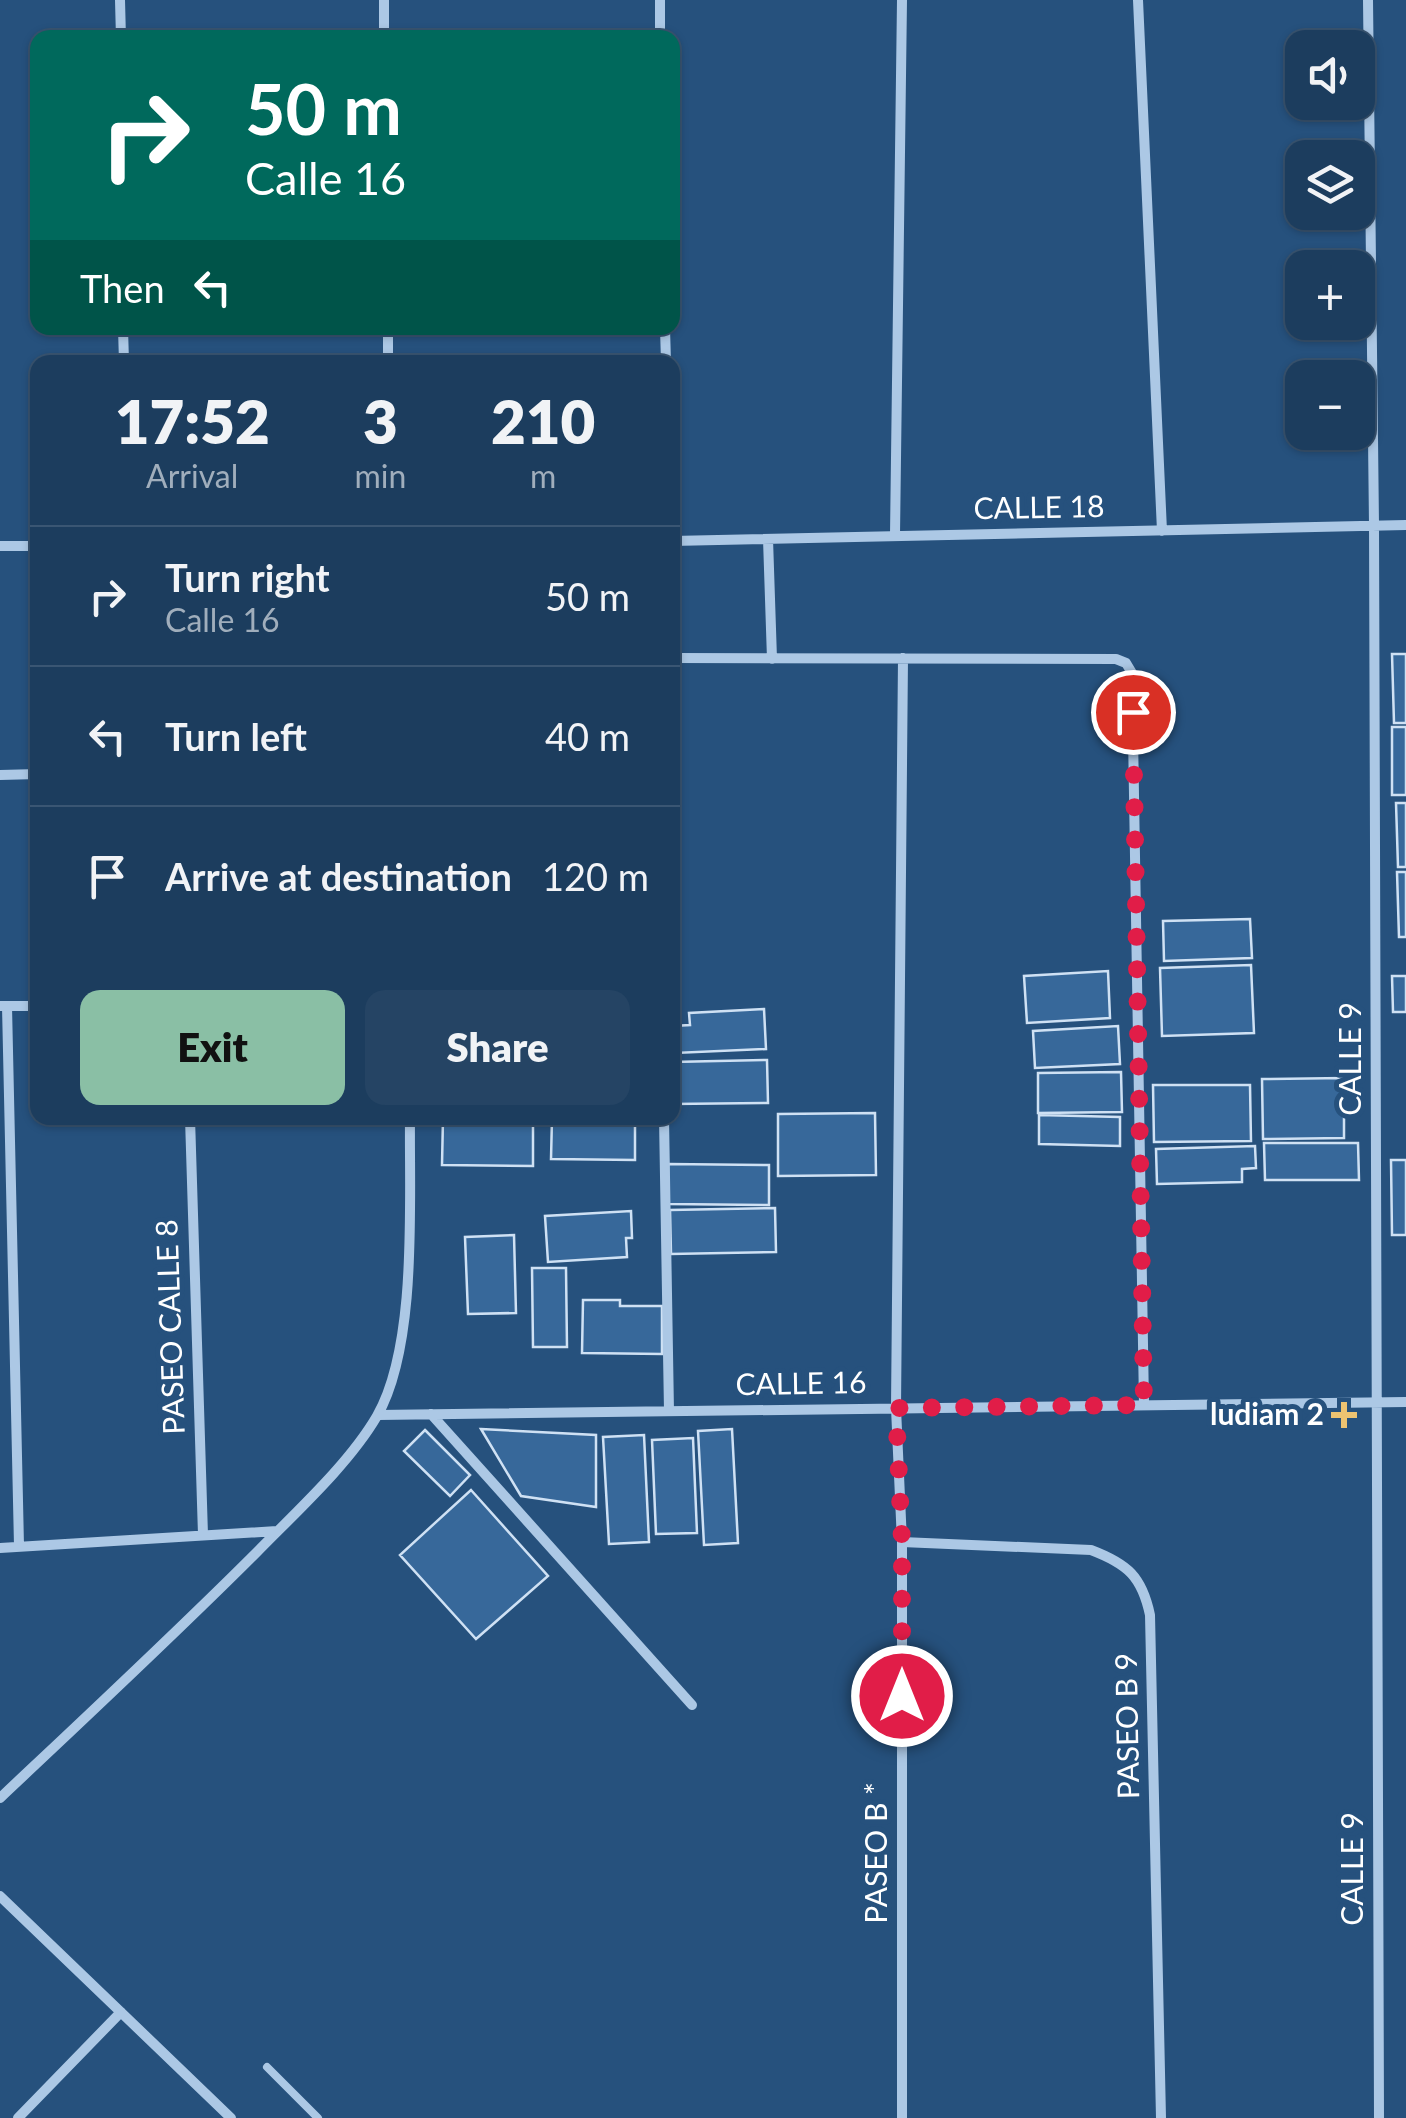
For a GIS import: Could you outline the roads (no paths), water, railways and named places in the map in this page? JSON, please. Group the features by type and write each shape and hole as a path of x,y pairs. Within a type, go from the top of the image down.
{"street":[{"path":"120,0 120,30"},
{"path":"384,0 384,30"},
{"path":"660,0 660,30"},
{"path":"895,536 902,0"},
{"path":"1138,0 1162,530"},
{"name":"CALLE 9","path":"1368,0 1374,526 1379,2118"},
{"name":"CALLE 18","path":"680,541 1406,525"},
{"path":"768,538 772,659"},
{"path":"0,546 30,546"},
{"path":"680,658 1116,659 1126,663 1132,673 1144,1405"},
{"name":"PASEO B *","path":"902,2118 902,1542 896,1408 903,658"},
{"path":"0,775 30,774"},
{"path":"19,1546 4,1006 30,1006"},
{"name":"PASEO CALLE 8","path":"190,1125 202,1535"},
{"path":"0,1798 278,1531 378,1415 398,1357 409,1264 410,1125"},
{"path":"664,1125 668,1411"},
{"name":"CALLE 16","path":"378,1415 1406,1402"},
{"path":"431,1414 692,1705"},
{"path":"0,1548 278,1531"},
{"name":"PASEO B 9","path":"902,1542 1091,1550 1114,1559 1144,1590 1150,1616 1161,2118"},
{"path":"0,1896 230,2118"},
{"path":"18,2118 121,2012"}],"lane":[{"path":"267,2067 318,2118"}],"place":[{"name":"ludiam 2","path":"1344,1415"}]}
